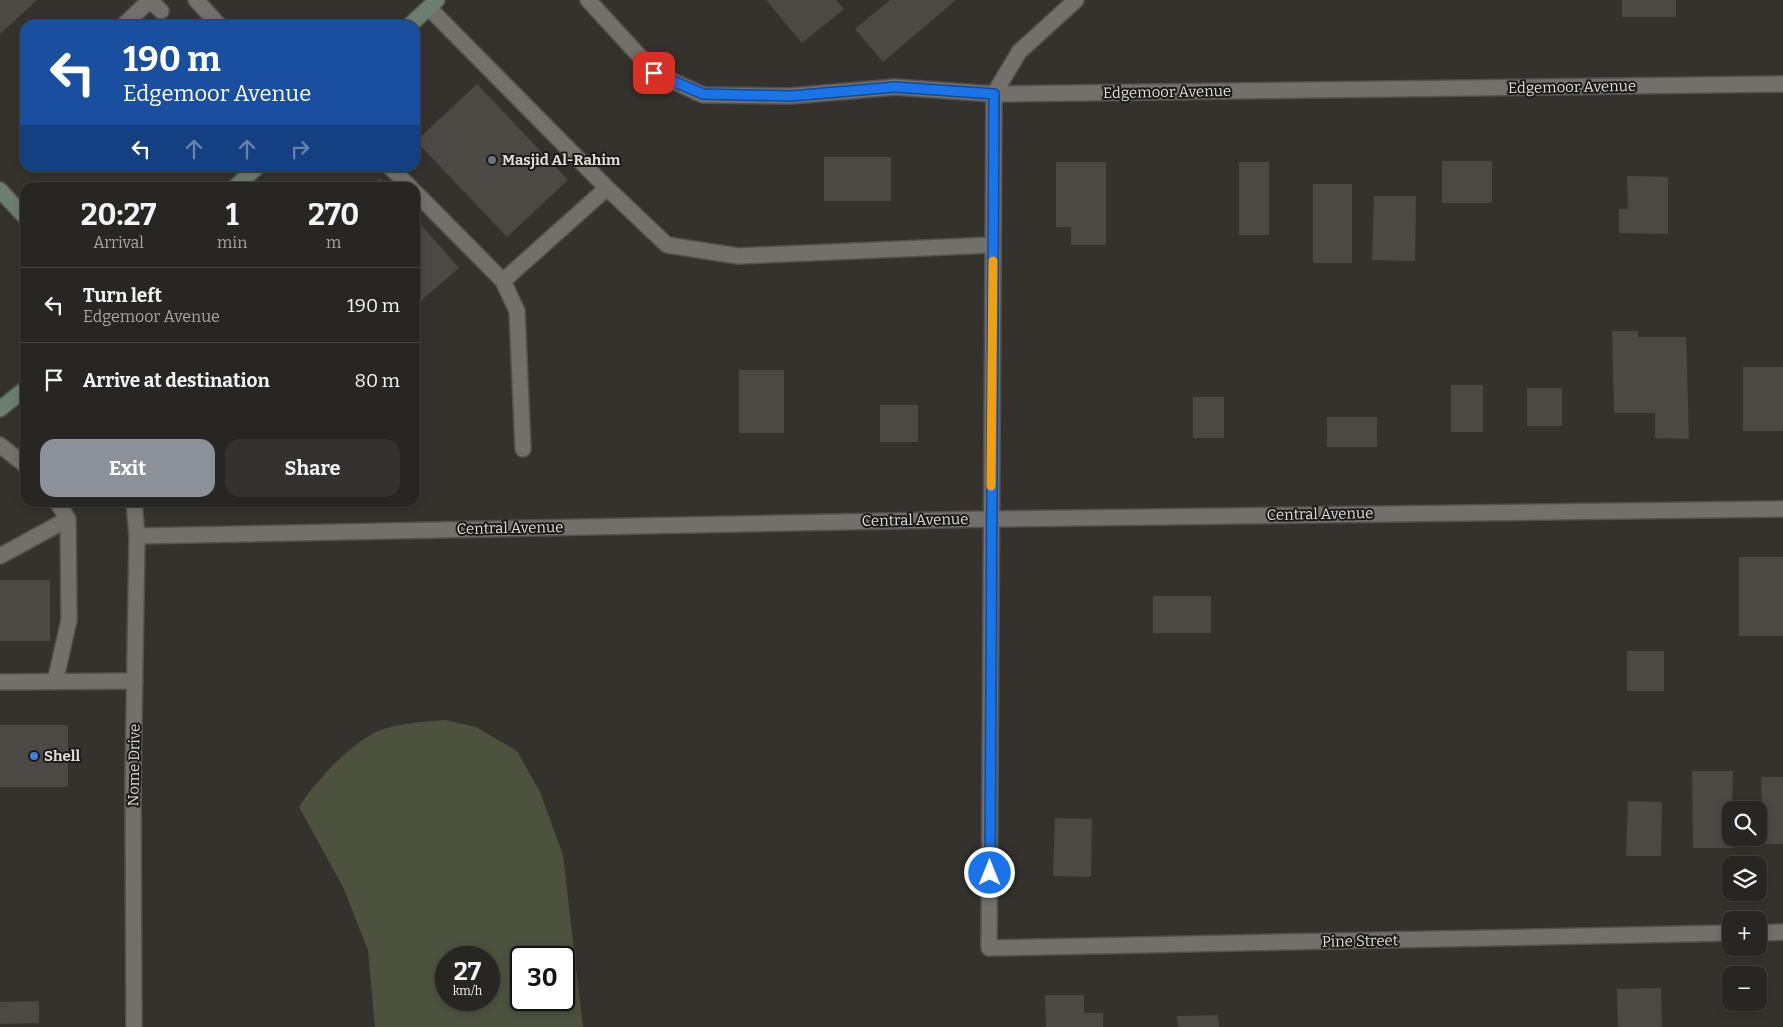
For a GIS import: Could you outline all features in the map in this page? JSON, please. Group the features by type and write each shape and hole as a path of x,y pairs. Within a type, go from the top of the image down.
{"main road":[{"path":"415,20 433,4"},
{"path":"241,182 252,172"},
{"path":"0,190 20,212"},
{"path":"0,409 20,392"}],"street":[{"path":"135,20 150,0 161,11"},
{"path":"196,0 214,20"},
{"name":"Edgemoor Avenue","path":"588,0 654,73 703,94 791,96 895,87 994,94 1783,84"},
{"path":"990,518 994,94 1019,52 1076,0"},
{"path":"433,4 607,188 667,245 738,256 993,245"},
{"path":"395,172 405,182"},
{"path":"503,281 607,188"},
{"path":"420,197 503,281 517,311 523,449"},
{"path":"0,445 20,461"},
{"path":"55,682 69,620 68,519 60,507"},
{"name":"Nome Drive","path":"134,507 137,536 134,1027"},
{"name":"Central Avenue","path":"137,536 990,518 1783,509"},
{"name":"Pine Street","path":"990,518 989,948 1722,933"},
{"path":"0,556 68,519"},
{"path":"0,682 135,681"},
{"path":"1767,933 1783,932"}],"green space":[{"path":"445,720 476,727 517,751 540,792 563,855 574,946 510,946 510,1011 575,1011 575,958 583,1027 375,1027 368,950 343,887 299,807 333,765 355,746 376,732 410,723"}],"building":[{"path":"0,0 37,0 0,34"},
{"path":"766,0 836,0 844,9 802,43"},
{"path":"890,0 956,0 883,62 855,29"},
{"path":"1622,0 1676,0 1676,17 1622,17"},
{"name":"Masjid Al-Rahim","path":"477,84 568,180 507,237 420,145 420,137"},
{"path":"824,157 891,157 891,201 824,201"},
{"path":"1442,161 1492,161 1492,203 1442,203"},
{"path":"1056,162 1106,162 1106,245 1071,245 1071,227 1056,227"},
{"path":"1239,162 1269,162 1269,235 1239,235"},
{"path":"1627,176 1668,177 1668,234 1619,233 1619,209 1628,209"},
{"path":"1313,184 1352,184 1352,263 1313,263"},
{"path":"1374,196 1416,196 1415,261 1372,260"},
{"path":"420,224 459,268 420,302"},
{"path":"1612,331 1638,331 1638,337 1686,337 1689,439 1655,438 1655,413 1614,413"},
{"path":"1743,367 1783,367 1783,431 1743,431"},
{"path":"739,370 784,370 784,433 739,433"},
{"path":"1451,385 1483,385 1483,432 1451,432"},
{"path":"1527,388 1562,388 1562,426 1527,426"},
{"path":"1193,397 1224,397 1224,438 1193,438"},
{"path":"880,405 918,405 918,442 880,442"},
{"path":"1327,417 1377,417 1377,447 1327,447"},
{"path":"1739,557 1783,557 1783,636 1739,636"},
{"path":"0,580 50,580 50,641 0,641"},
{"path":"1153,596 1211,596 1211,633 1153,633"},
{"path":"1627,651 1664,651 1664,691 1627,691"},
{"name":"Shell","path":"0,725 68,725 68,787 0,787"},
{"path":"1692,771 1733,771 1732,801 1722,801 1722,846 1733,846 1733,848 1693,848"},
{"path":"1761,777 1783,777 1783,844 1767,844 1767,801 1762,801"},
{"path":"1628,801 1662,802 1661,856 1626,856"},
{"path":"1055,818 1092,819 1091,877 1053,876"},
{"path":"1661,988 1662,1027 1618,1027 1617,989"},
{"path":"1045,995 1084,995 1084,1013 1103,1013 1103,1027 1046,1027"},
{"path":"39,1001 39,1023 0,1024 0,1002"},
{"path":"1218,1015 1219,1027 1178,1027 1177,1016"}],"slow traffic":[{"path":"991,486 993,261"}],"place":[{"name":"Masjid Al-Rahim","path":"492,160"},
{"name":"Shell","path":"34,756"}],"route":[{"path":"654,73 703,94 791,96 895,87 994,94 990,538 990,873"}]}
